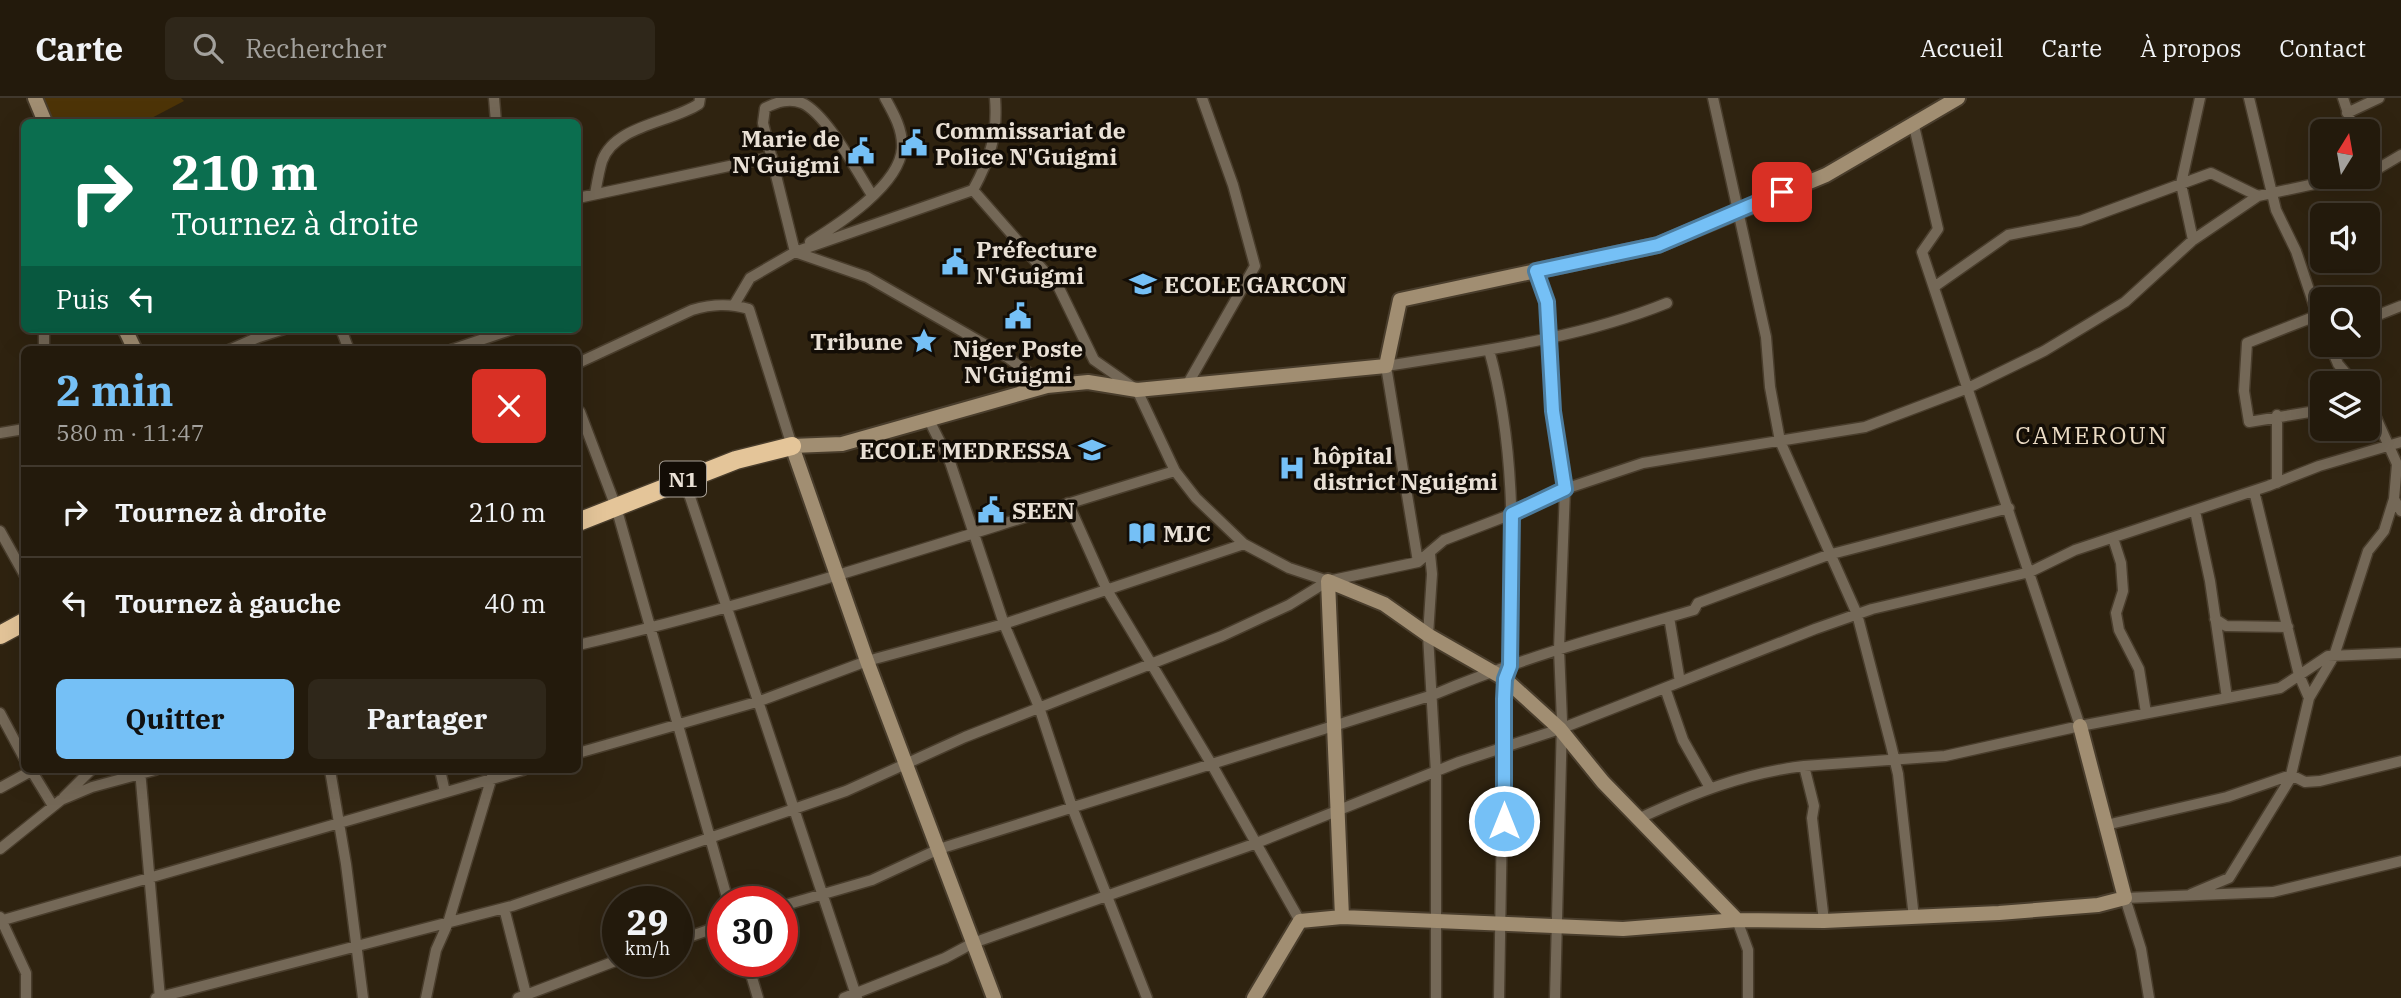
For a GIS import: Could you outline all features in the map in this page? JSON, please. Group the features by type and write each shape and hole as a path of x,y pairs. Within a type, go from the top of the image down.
{"highway":[{"name":"N1","path":"581,521 736,460 792,446"},
{"path":"0,635 21,624"}],"street":[{"path":"35,98 44,119"},
{"path":"494,98 496,119"},
{"path":"595,194 602,161 611,146 624,136 684,113 699,104 700,98"},
{"path":"734,304 750,278 831,229 887,181 899,164 902,148 901,128 885,98"},
{"path":"795,252 973,190 988,163 996,138 995,98"},
{"path":"1187,385 1255,266 1233,185 1202,98"},
{"path":"1713,98 1766,337 1770,387 1780,442 1828,555 1857,614 1894,761 1914,918"},
{"path":"1418,562 1386,366 1400,300 1658,245 1826,175 1958,98"},
{"path":"2193,240 2181,184 2200,98"},
{"path":"2249,98 2276,210 2296,251 2310,296"},
{"path":"2343,98 2349,119"},
{"path":"2347,113 2379,98"},
{"path":"795,252 763,122 765,108 788,100 804,104 826,126 872,195"},
{"path":"1914,126 1938,229 1922,252 2080,726 2125,898 2141,948 2149,998"},
{"path":"2380,164 2401,155"},
{"path":"581,197 772,157"},
{"path":"1934,287 2008,235 2080,221 2211,173 2258,197"},
{"path":"141,773 158,998 504,908 795,808 905,766 1039,707 1259,620 1328,581 1418,562 1444,540 1512,514 1565,489 1643,463 1865,427 1968,388 2044,351 2125,302 2193,240 2258,197 2310,185"},
{"path":"973,190 1059,288 1094,360 1137,390 1175,471 1196,498 1244,544 1289,568 1384,604 1428,635 1488,671"},
{"path":"795,252 867,277 1007,357 1047,386"},
{"path":"1536,271 1547,302 1553,411 1565,489 1559,649 1555,998"},
{"path":"1386,366 1489,350 1615,324 1667,303"},
{"path":"581,362 692,310 709,305 734,304 749,309 835,573 994,998"},
{"path":"2380,314 2401,306"},
{"path":"2310,318 2247,343 2244,391 2249,422 2310,411"},
{"path":"236,346 257,333"},
{"path":"463,346 501,333"},
{"path":"1489,350 1500,388 1511,471 1512,514 1499,998"},
{"name":"N1","path":"792,446 842,444 1047,386 1088,383 1137,390 1386,366"},
{"path":"581,415 616,507 723,886"},
{"path":"2277,415 2277,483"},
{"path":"929,420 950,462 972,535 1004,624 1039,707 1072,807 1147,998"},
{"path":"2191,894 2228,878 2264,825 2291,775 2309,698 2334,656 2368,551 2384,531 2394,499 2397,464 2380,425"},
{"path":"0,433 21,430"},
{"path":"844,998 856,996 973,943 1254,844 1857,614 2030,572 2075,550 2254,491 2319,466 2401,442"},
{"path":"581,644 652,628 972,535 1175,471"},
{"path":"684,479 856,996"},
{"path":"2254,491 2299,675 2309,698"},
{"path":"2394,499 2401,511"},
{"path":"1068,503 1107,590 1212,765 1254,844 1300,921"},
{"path":"798,901 872,880 939,849 1433,695 1488,671 1507,672 1589,638 1669,617 1828,555 2009,508"},
{"path":"2195,511 2227,698"},
{"path":"0,531 21,569"},
{"path":"2113,538 2121,563 2123,591 2116,613 2119,630 2138,669 2146,713"},
{"path":"581,752 760,701 867,661 1004,624 1244,544"},
{"path":"1430,554 1432,574 1428,635 1436,773 1436,998"},
{"path":"1328,581 1342,917"},
{"path":"1669,617 1680,682"},
{"path":"2215,619 2226,626 2288,627"},
{"path":"1640,818 1709,786 1767,770 1945,756 2080,726 2280,688 2328,656 2401,653"},
{"path":"1507,672 1560,729 1603,782 1737,920 1748,950 1748,998"},
{"path":"1665,688 1683,740 1709,786"},
{"path":"0,713 21,752"},
{"path":"2106,825 2228,797 2291,775 2305,782 2320,781 2401,761"},
{"path":"1804,766 1814,806 1812,818 1824,921"},
{"path":"1,786 26,773"},
{"path":"34,773 57,803"},
{"path":"0,849 57,803 88,773"},
{"path":"57,803 92,787 138,773"},
{"path":"330,773 362,998"},
{"path":"441,773 445,792"},
{"path":"26,998 26,973 1,919 150,880 445,792 493,775"},
{"path":"426,998 436,950 493,775"},
{"path":"1300,921 1342,917 1623,929 1737,920 1914,918 2098,905 2125,898 2273,892 2401,861"},
{"path":"504,908 523,997 602,966"},
{"path":"1254,998 1300,921"},
{"path":"752,977 758,998"}],"shaded area":[{"path":"34,98 181,98 184,101 150,119 51,119"}],"place":[{"name":"Commissariat de Police N'Guigmi","path":"914,143"},
{"name":"Marie de N'Guigmi","path":"861,151"},
{"name":"Préfecture N'Guigmi","path":"955,262"},
{"name":"ECOLE GARCON","path":"1143,284"},
{"name":"Niger Poste N'Guigmi","path":"1018,316"},
{"name":"Tribune","path":"924,341"},
{"name":"ECOLE MEDRESSA","path":"1092,450"},
{"name":"hôpital district Nguigmi","path":"1292,468"},
{"name":"SEEN","path":"991,510"},
{"name":"MJC","path":"1142,533"}],"district":[{"name":"CAMEROUN","path":"2092,435"}],"route":[{"path":"1504,821 1504,699 1505,679 1510,666 1512,514 1565,489 1549,373 1547,302 1536,271 1658,245 1782,192"}]}
